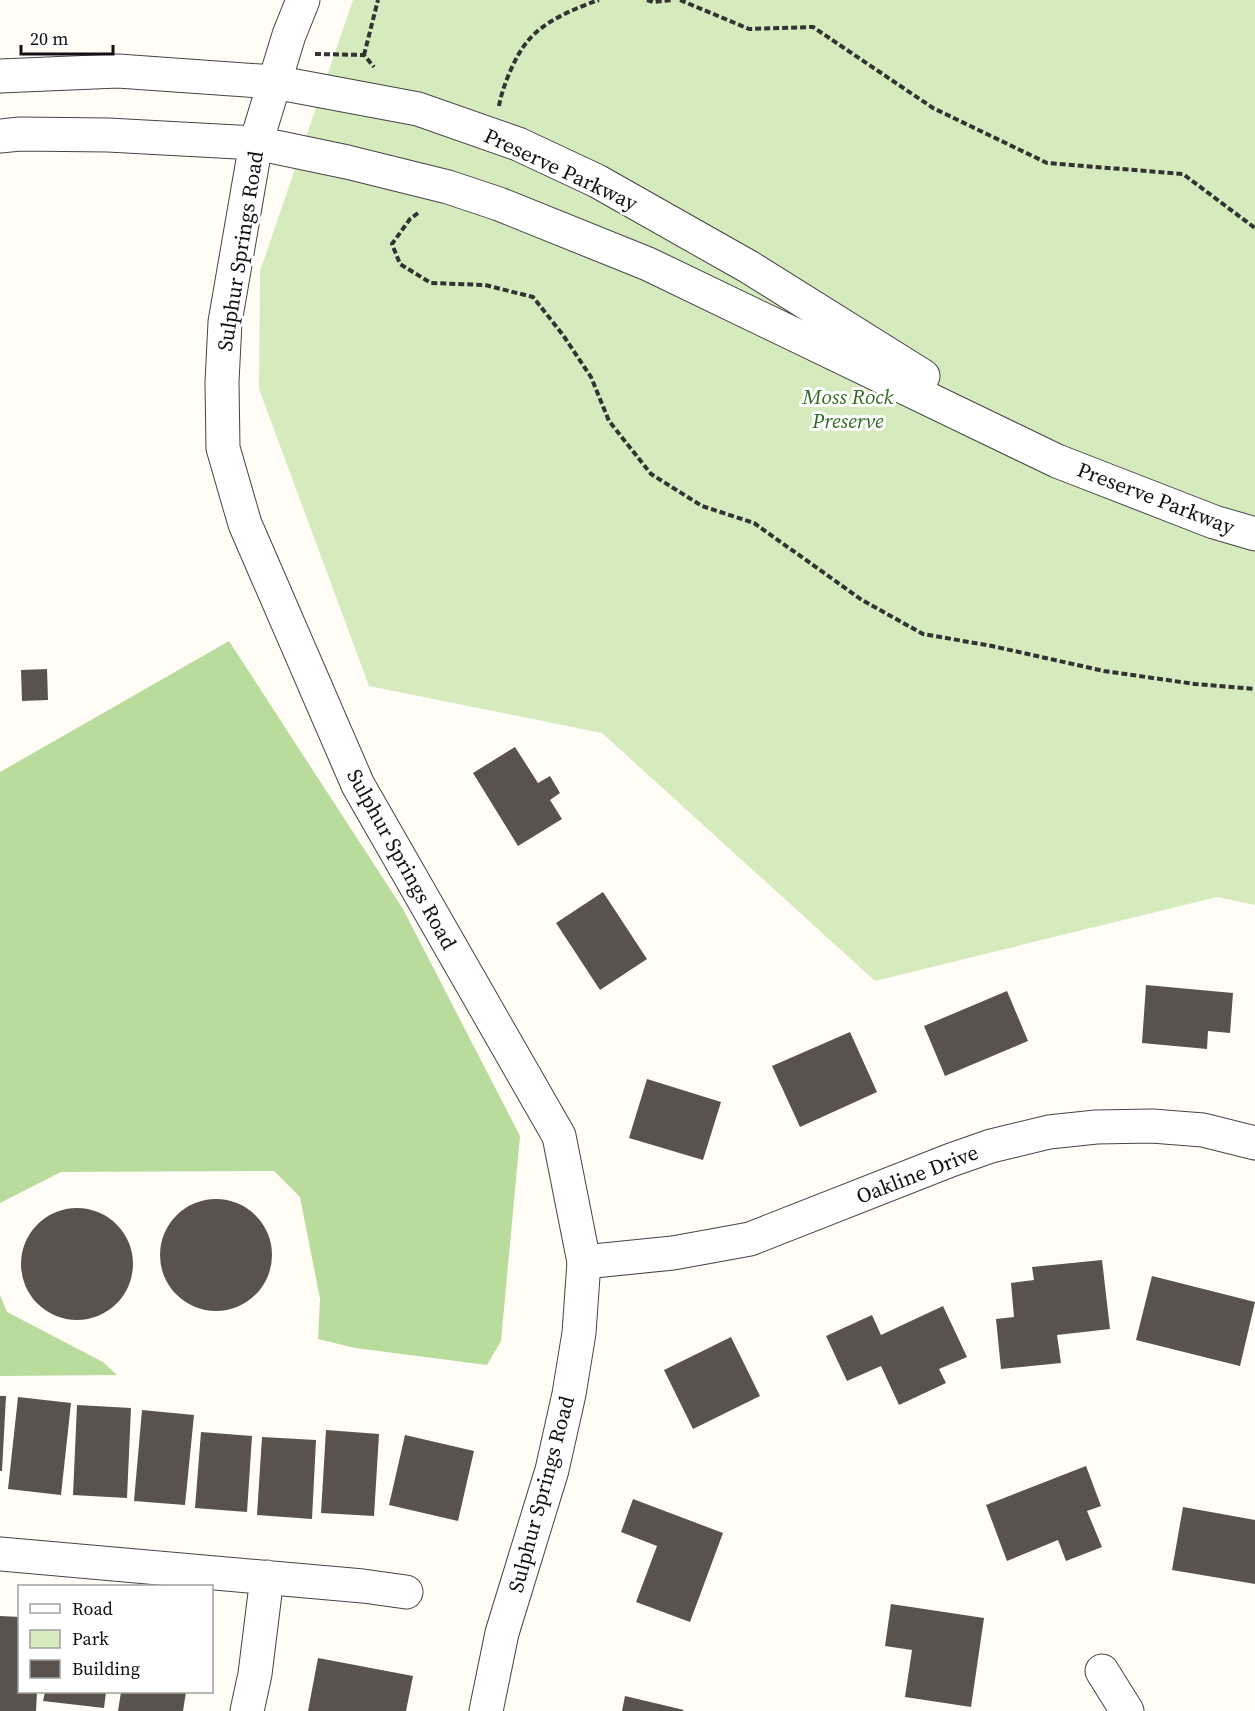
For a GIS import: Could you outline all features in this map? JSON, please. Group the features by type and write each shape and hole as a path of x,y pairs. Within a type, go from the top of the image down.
{"street":[{"name":"Sulphur Springs Road","path":"303,0 289,35 256,143 225,322 222,382 223,448 245,524 358,785 559,1136 584,1262 579,1333 569,1394 552,1470 502,1633 486,1711"},
{"name":"Preserve Parkway","path":"0,76 118,71 274,82 418,108 518,144 597,181 749,267 1057,461"},
{"name":"Preserve Parkway","path":"0,136 20,134 108,135 256,143 347,162 448,187 499,204 648,264 1057,461 1214,522 1255,534"},
{"name":"Oakline Drive","path":"584,1262 673,1253 750,1239 991,1146 1049,1132 1096,1127 1152,1126 1203,1130 1255,1143"},
{"path":"0,1554 267,1577 406,1592"},
{"path":"247,1711 255,1674 267,1577"},
{"path":"1102,1671 1127,1711"}],"path":[{"path":"364,55 378,0"},
{"path":"491,135 495,126 502,88 527,42 554,19 599,0"},
{"path":"647,0 653,2 672,0"},
{"path":"680,0 748,29 813,27 933,108 1047,163 1183,174 1255,228"},
{"path":"448,187 410,219 392,244 400,264 430,283 485,285 533,297 564,335 591,377 609,421 651,474 702,506 754,523 862,600 923,634 992,646 1104,671 1195,684 1255,688"}],"green space":[{"name":"Moss Rock Preserve","path":"353,0 1255,0 1255,905 1217,897 875,981 602,733 369,686 259,389 260,271"},
{"path":"229,641 403,909 520,1136 501,1341 487,1365 355,1348 318,1339 320,1299 300,1197 274,1171 61,1172 0,1203 0,772"},
{"path":"0,1295 7,1312 103,1362 117,1375 0,1376"}],"building":[{"path":"47,669 48,700 22,701 21,670"},
{"path":"515,747 538,783 550,776 560,793 550,800 562,819 518,846 473,773"},
{"path":"603,892 647,959 600,990 556,923"},
{"path":"1146,985 1233,993 1230,1033 1208,1031 1207,1049 1142,1043"},
{"path":"1007,991 1028,1041 945,1076 924,1026"},
{"path":"850,1032 877,1092 800,1127 772,1066"},
{"path":"647,1079 721,1102 703,1160 629,1138"},
{"path":"216,1199 237,1203 256,1215 268,1234 272,1255 268,1276 256,1295 237,1307 216,1311 195,1307 176,1295 164,1276 160,1255 164,1234 176,1215 195,1203"},
{"path":"77,1208 98,1212 117,1224 129,1243 133,1264 129,1285 117,1304 98,1316 77,1320 56,1316 37,1304 25,1285 21,1264 25,1243 37,1224 56,1212"},
{"path":"1102,1260 1110,1329 1057,1335 1061,1363 1001,1369 996,1319 1014,1317 1011,1283 1034,1280 1032,1267"},
{"path":"1152,1276 1255,1302 1240,1366 1136,1340"},
{"path":"943,1306 967,1357 939,1369 946,1383 899,1405 881,1366 847,1381 826,1336 872,1315 881,1335"},
{"path":"731,1337 760,1396 693,1429 664,1370"},
{"path":"0,1396 6,1396 2,1471 0,1471"},
{"path":"18,1397 71,1403 61,1495 8,1489"},
{"path":"77,1405 131,1408 127,1498 73,1495"},
{"path":"142,1410 194,1415 185,1505 134,1501"},
{"path":"326,1430 379,1434 374,1516 321,1513"},
{"path":"201,1432 252,1436 247,1512 195,1508"},
{"path":"405,1435 474,1451 458,1521 389,1505"},
{"path":"262,1437 316,1440 312,1519 257,1515"},
{"path":"1086,1466 1101,1506 1087,1511 1102,1547 1066,1561 1058,1540 1007,1561 986,1505"},
{"path":"633,1499 723,1533 690,1622 636,1602 657,1546 621,1532"},
{"path":"1183,1507 1255,1520 1255,1584 1172,1570"},
{"path":"891,1604 984,1618 971,1707 905,1697 912,1650 885,1646"},
{"path":"0,1616 18,1617 18,1693 37,1693 36,1711 0,1711"},
{"path":"318,1658 413,1676 406,1711 308,1711"},
{"path":"45,1693 106,1693 104,1708 43,1701"},
{"path":"121,1693 186,1693 183,1711 118,1711"},
{"path":"625,1696 684,1710 622,1711"}]}
